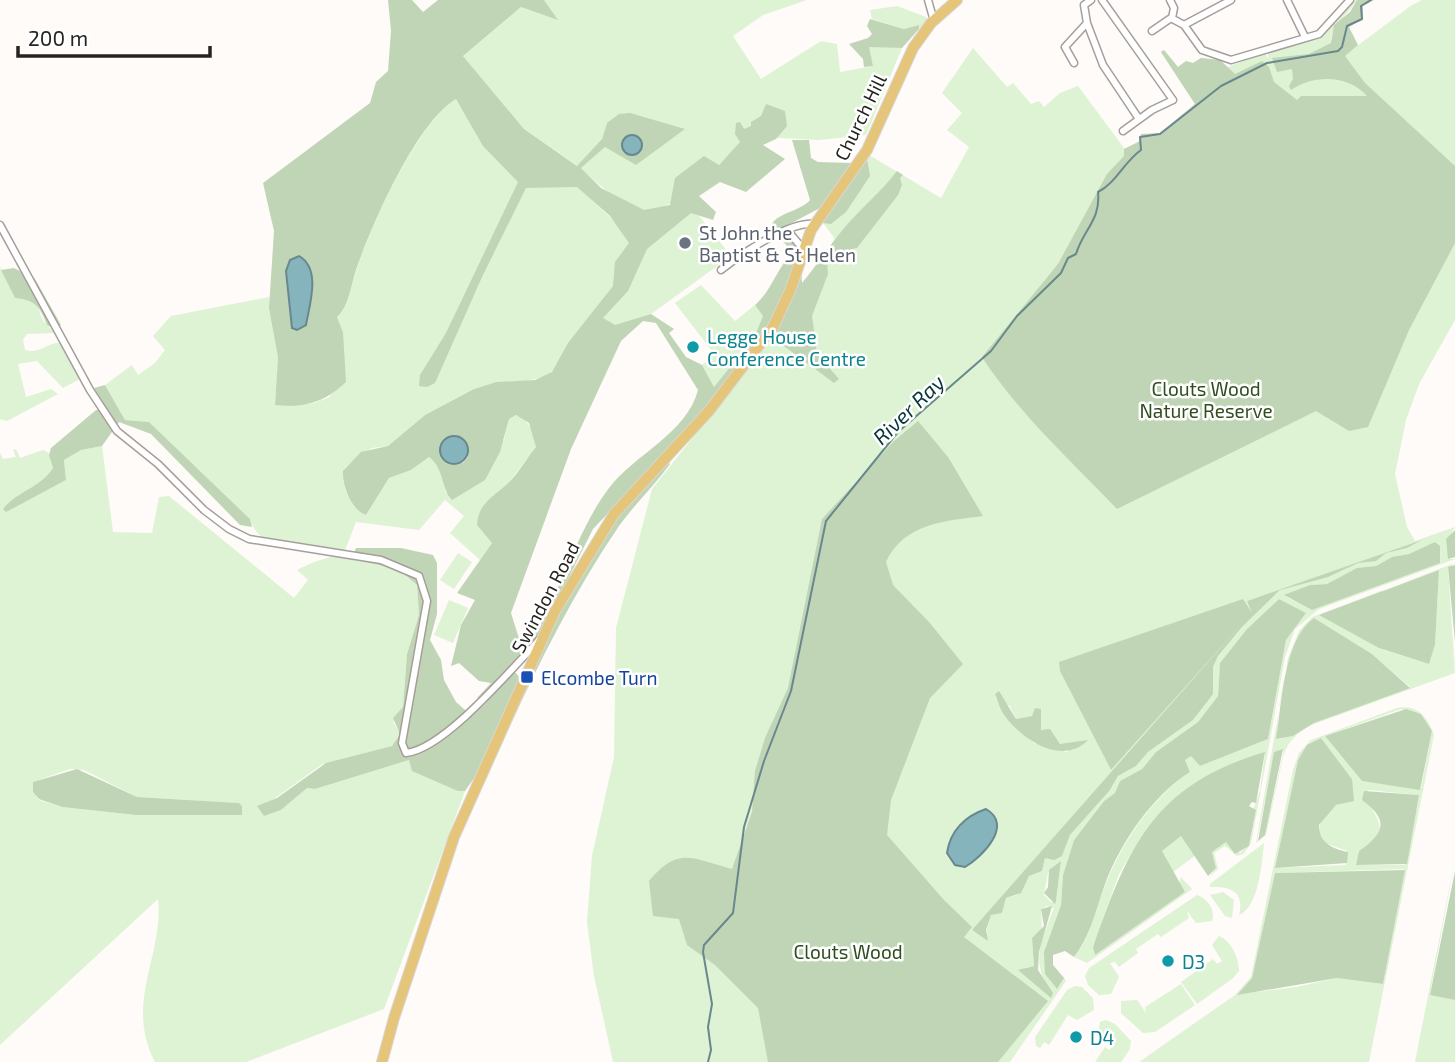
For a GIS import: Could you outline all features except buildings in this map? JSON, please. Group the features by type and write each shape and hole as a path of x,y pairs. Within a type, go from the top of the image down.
{"main road":[{"name":"Church Hill","path":"808,237 814,224 867,150 907,60 932,22 957,0"},
{"name":"Swindon Road","path":"382,1062 444,864 542,636 614,514 688,436 760,346 781,313 808,237"}],"street":[{"path":"929,0 932,22"},
{"path":"1091,0 1082,2 1103,65 1139,119"},
{"path":"1102,0 1173,100 1123,131"},
{"path":"1152,31 1172,18 1174,8 1170,0"},
{"path":"1184,25 1231,0"},
{"path":"1172,18 1184,25 1202,50 1227,60 1322,31 1350,0"},
{"path":"1289,1 1305,37"},
{"path":"1074,63 1065,47 1087,23"},
{"path":"721,270 787,230 806,223 814,224"},
{"path":"0,225 90,390 117,431 158,464 204,510 229,529 249,539 381,559 419,576 427,601 402,743 406,753 414,752 458,721 542,636"},
{"path":"787,230 804,250"},
{"path":"512,668 524,676"}],"green space":[{"path":"388,0 412,0 423,12 438,0 544,0 558,20 521,7 463,56 524,129 577,166 602,139 607,123 619,114 630,113 685,129 636,165 605,147 581,168 601,188 644,210 670,205 675,178 704,156 719,165 740,142 735,134 736,123 740,122 744,129 751,126 751,122 761,116 766,104 785,111 787,126 776,139 763,145 785,159 746,192 720,182 699,196 716,212 713,220 691,213 647,249 628,291 603,318 615,325 651,314 674,329 669,333 686,357 702,365 714,387 755,336 763,316 755,305 790,255 788,247 771,227 773,222 810,200 792,140 809,140 811,158 818,162 852,163 852,167 820,208 786,226 788,237 800,251 802,283 845,227 897,171 903,175 900,178 902,185 898,195 857,248 838,252 827,261 828,274 812,316 817,354 839,379 834,383 784,346 768,329 728,381 663,456 593,529 532,651 514,671 520,678 477,774 465,791 458,791 412,771 409,760 315,789 307,788 281,810 264,816 257,806 277,798 326,763 392,746 400,734 393,718 403,707 407,654 419,615 417,585 398,569 360,561 354,553 356,548 401,548 433,555 437,563 437,614 430,640 441,660 444,680 456,702 472,716 487,702 477,698 491,683 479,681 459,663 451,666 461,625 475,600 457,593 492,543 477,525 480,512 513,477 536,447 529,423 516,415 509,419 500,452 485,480 452,500 438,467 429,457 411,470 389,478 366,515 356,508 348,497 343,471 361,452 388,446 425,415 474,389 496,382 535,380 552,372 568,343 613,286 615,262 629,243 610,216 577,187 526,188 482,277 435,383 427,387 419,386 420,375 446,333 518,182 483,146 456,99 441,111 411,151 364,248 347,300 337,317 343,332 346,382 314,402 275,405 278,357 269,308 274,231 263,183 370,103 376,82 388,71 391,31","holes":["643,321 656,323 698,390 683,419 620,476 596,507 546,612 522,648 511,613 571,449 621,341","468,448 468,457 463,463 449,464 442,454"]},
{"path":"544,0 807,0 763,15 733,36 761,79 821,41 837,44 840,72 873,66 868,46 902,48 866,135 819,140 746,136 684,195 670,204 643,210 618,199 581,168 605,147 607,123 602,139 578,166 524,129 463,56 521,7 557,19"},
{"name":"Clouts Wood Nature Reserve","path":"1352,0 1357,0 1338,23 1331,39 1345,55 1422,0 1455,0 1455,320 1419,384 1406,420 1395,474 1407,527 1415,541 1455,527 1446,543 1449,559 1455,559 1319,609 1295,629 1285,657 1251,844 1243,854 1237,856 1225,846 1214,853 1218,869 1209,877 1216,868 1212,852 1226,842 1240,853 1250,844 1256,810 1253,810 1260,791 1265,753 1214,772 1143,834 1119,874 1093,946 1095,955 1185,892 1179,884 1181,877 1192,889 1087,963 1074,957 1087,935 1117,858 1148,811 1190,772 1185,760 1191,755 1200,766 1268,739 1286,640 1306,613 1279,599 1247,629 1220,663 1218,696 1198,722 1156,752 1142,769 1120,781 1115,793 1104,801 1074,840 1063,875 1061,905 1045,949 1045,974 1057,989 1064,977 1066,981 1010,1062 613,1062 594,976 587,922 592,856 614,757 616,628 652,489 773,336 802,284 835,239 821,220 869,155 941,198 969,147 947,130 962,113 942,93 973,48 1007,87 1013,83 1031,104 1039,101 1044,107 1060,93 1078,86 1124,148 1129,149 1140,141 1140,135 1160,133 1195,104 1161,52 1164,50 1178,67 1186,61 1193,63 1201,58 1220,60 1228,67 1265,52 1268,59 1268,51 1295,45 1317,36 1335,22","holes":["1437,542 1384,583 1312,610 1285,596 1310,585 1327,584 1358,568 1376,566 1392,557 1409,554","1280,590 1242,627 1218,656 1213,667 1213,691 1193,720 1148,752 1136,766 1118,776 1112,787 1070,835 1062,856 1045,858 1042,871 1029,876 1017,895 1006,898 1002,913 990,915 986,935 972,931 1253,612 1247,601","1063,676 1177,696 1111,770","998,700 1010,706 1016,719 1032,716 1042,730 1053,734 1060,744 1083,744 1066,752 1034,743 1000,709","1061,862 1056,902 1051,902 1044,895 1048,872","1047,906 1054,908 1042,942 1039,962 1041,972 1053,993 1024,968 1034,966 1032,938 1042,931 1041,909"]},
{"path":"1357,0 1374,0 1363,6 1363,19 1349,27 1358,45 1345,56 1365,83 1455,166 1455,243 1409,330 1368,427 1349,431 1316,411 1117,509 1012,398 982,357 1058,264 1107,174 1124,156 1124,149 1140,141 1141,134 1160,133 1195,104 1161,52 1164,50 1178,67 1186,61 1193,63 1201,58 1220,60 1235,74 1262,61 1269,67 1274,82 1297,100 1301,96 1367,96 1351,84 1331,79 1310,81 1291,90 1289,86 1293,79 1292,69 1277,72 1272,58 1309,54 1331,43 1334,25 1350,12"},
{"path":"897,6 926,17 927,20 919,29 918,25 904,29 872,19 870,10"},
{"path":"870,19 904,29 919,25 919,29 902,48 869,47 873,66 864,67 863,59 849,44 872,34 867,26"},
{"path":"456,99 468,118 526,188 577,186 615,222 689,203 731,256 651,314 568,343 557,366 547,376 526,381 496,382 474,389 425,415 388,446 372,448 346,467 344,480 347,494 355,507 366,515 389,478 411,470 429,457 438,463 446,493 504,440 509,419 516,415 521,417 530,428 536,447 506,486 484,504 477,525 492,543 480,560 450,533 464,516 445,500 419,530 356,522 344,553 276,545 256,531 250,519 149,422 125,420 105,385 132,365 138,375 155,363 165,350 153,336 171,316 269,297 278,357 275,405 314,403 330,397 343,332 337,317 347,300 373,226 411,151 441,111"},
{"path":"867,159 870,176 846,212 831,224 823,223 821,220"},
{"path":"0,267 15,298 36,305 44,321 57,333 27,334 23,340 25,350 35,351 62,343 80,379 63,388 37,361 18,364 26,397 51,389 58,394 7,421 0,419"},
{"path":"14,268 35,279 61,325 55,329 47,325 36,306 15,298 1,270"},
{"path":"701,285 735,321 755,305 764,316 755,336 714,387 702,365 715,355 675,303"},
{"path":"105,385 125,420 149,422 250,519 252,527 240,525 151,434 119,422 102,446 81,450 64,460 66,480 6,512 3,509 9,503 42,480 53,468 49,455 51,448 96,410 108,410 94,388"},
{"name":"Clouts Wood","path":"918,421 948,457 983,516 927,526 903,539 886,562 893,585 929,622 963,664 930,698 891,800 887,835 944,900 972,927 964,937 1048,1001 998,1062 768,1062 758,1008 715,965 687,945 679,919 653,916 649,881 669,863 678,859 697,859 732,869 752,812 755,771 765,738 788,688 822,519 894,441"},
{"path":"102,446 113,532 152,533 159,497 169,496 294,598 308,580 297,570 340,556 356,556 360,561 398,569 417,585 419,615 407,654 403,707 393,722 400,733 392,746 321,765 271,801 264,816 281,810 307,788 315,789 409,760 458,791 465,791 384,1009 246,1062 155,1062 146,1040 143,1019 147,979 156,940 158,899 0,1045 0,453 3,459 16,457 13,450 16,449 20,458 43,450 49,453 53,468 42,480 9,503 3,509 6,511 66,480 64,460 81,450","holes":["70,769 84,770 137,797 239,803 242,815 136,815 62,807 39,800 33,792 33,782"]},
{"path":"668,462 670,464 664,472 619,526 580,588 530,683 485,782 482,779 540,645 619,514"},
{"path":"1455,530 1455,557 1448,559 1446,539"},
{"path":"1422,540 1407,548 1386,553 1376,561 1358,563 1328,577 1280,590 1242,627 1218,656 1213,667 1213,694 1193,720 1148,752 1136,766 1118,776 1110,790 1070,835 1062,856 1054,860 1045,858 1042,871 1029,876 1021,893 1006,898 1002,913 991,915 986,930 988,941 972,930 1246,619 1111,770 1060,671 1059,662 1243,599 1252,613 1247,601"},
{"path":"1435,542 1440,546 1440,563 1312,610 1284,595 1310,585 1327,584 1357,568 1376,566 1392,557 1409,554"},
{"path":"458,553 472,562 454,589 440,580"},
{"path":"1455,563 1448,568 1455,673 1314,724 1298,733 1283,757 1266,835 1256,843 1280,706 1277,739 1293,736 1314,723 1410,687 1372,654 1314,618 1297,641 1285,676 1288,658 1299,631 1312,617 1383,590 1367,641 1384,650 1429,664 1435,645 1439,570 1392,587","holes":["1284,750 1265,835 1257,841 1272,764"]},
{"path":"1455,565 1455,642 1448,567"},
{"path":"1439,570 1435,645 1429,664 1379,648 1319,615"},
{"path":"1279,599 1306,613 1286,640 1268,739 1200,766 1191,756 1185,760 1190,772 1151,807 1120,852 1079,950 1074,957 1065,951 1053,955 1053,965 1064,978 1057,989 1045,974 1044,952 1061,905 1063,875 1074,840 1104,801 1115,793 1120,781 1142,769 1156,752 1198,722 1218,696 1220,663 1247,629"},
{"path":"449,600 468,608 453,643 434,635"},
{"path":"1314,618 1372,654 1410,688 1314,723 1293,736 1276,739 1282,691 1290,657 1304,628"},
{"path":"999,691 1016,719 1032,716 1035,708 1041,709 1041,730 1050,729 1060,744 1088,740 1077,748 1065,751 1040,746 1028,739 1008,720 995,694"},
{"path":"1404,707 1421,713 1428,723 1434,735 1369,1062 1139,1062 1235,995 1251,977 1293,770 1299,753 1311,740","holes":["1401,709 1421,714 1432,731 1421,789 1362,781 1325,736","1321,738 1352,779 1350,801 1329,811 1322,820 1319,831 1325,843 1347,851 1346,865 1275,868 1298,760","1368,790 1419,795 1405,865 1356,865 1359,851 1371,842 1380,828","1404,869 1383,984 1337,978 1296,987 1238,994 1252,978 1275,873"]},
{"path":"1406,709 1421,714 1432,731 1420,790 1362,781 1325,736"},
{"path":"1321,738 1352,779 1354,801 1336,805 1319,825 1324,841 1348,852 1347,863 1275,868 1298,760 1307,745"},
{"path":"1283,749 1265,835 1258,841 1274,752"},
{"path":"1265,752 1256,803 1252,802 1249,806 1256,810 1249,846 1235,854 1226,842 1212,852 1216,868 1208,876 1181,836 1162,851 1185,892 1095,955 1093,947 1119,878 1151,824 1171,801 1196,782 1227,766"},
{"path":"77,769 137,797 239,803 242,806 242,815 136,815 62,807 39,799 33,792 33,782"},
{"path":"1364,791 1419,795 1407,864 1356,865 1359,851 1374,839 1380,827 1377,814 1362,800"},
{"path":"1182,835 1196,855 1173,872 1162,851"},
{"path":"1264,843 1255,893 1246,910 1239,915 1240,901 1235,892 1210,887 1210,884"},
{"path":"1455,859 1430,994 1455,1000 1455,1062 1415,1062"},
{"path":"1061,861 1055,904 1044,893 1048,887 1049,870"},
{"path":"1405,870 1383,984 1337,978 1237,995 1252,978 1275,873"},
{"path":"1455,871 1455,1000 1430,995"},
{"path":"1223,892 1234,900 1232,918 1225,916 1210,895"},
{"path":"1197,895 1210,905 1212,921 1196,923 1187,911 1189,918 1161,937 1158,934 1136,949 1138,953 1119,967 1115,962 1110,963 1119,977 1111,994 1099,995 1088,985 1085,976 1089,968"},
{"path":"1052,906 1039,952 1038,970 1053,993 1051,998 1018,970 1034,966 1032,938 1044,926 1041,909"},
{"path":"1219,936 1234,950 1239,971 1197,1004 1181,982 1213,959 1217,964 1222,961 1212,945"},
{"path":"1181,984 1195,1005 1155,1032 1143,1033 1121,1013 1121,1001 1137,1000 1146,1013 1145,1007"},
{"path":"1075,986 1082,987 1093,998 1094,1010 1077,1020 1068,1015 1049,1045 1044,1042 1040,1048 1036,1046 1035,1037 1067,990"},
{"path":"1106,1020 1115,1024 1131,1041 1130,1049 1121,1062 1095,1062 1105,1047 1109,1050 1113,1046 1098,1035 1100,1022"}],"water":[{"path":"632,135 639,138 642,145 639,152 632,155 625,152 622,145 625,138"},
{"path":"299,256 310,270 312,288 306,325 297,330 292,328 286,271 290,260"},
{"path":"454,436 464,440 468,450 464,460 454,464 444,460 440,450 444,440"},
{"path":"986,809 997,823 992,840 979,856 965,867 955,865 947,853 951,838 965,820"}],"waterway":[{"name":"River Ray","path":"708,1062 711,1050 708,1027 712,1004 704,945 733,913 744,827 764,761 791,691 826,521 898,432 991,351 1017,316 1061,273 1068,258 1076,254 1094,218 1098,192 1141,150 1140,137 1160,134 1221,86 1267,63 1338,51 1342,47 1347,26 1362,19 1361,6 1371,0"}],"place":[{"name":"St John the Baptist & St Helen","path":"685,243"},
{"name":"Legge House Conference Centre","path":"693,347"},
{"name":"Elcombe Turn","path":"527,677"},
{"name":"D3","path":"1168,961"},
{"name":"D4","path":"1076,1037"}]}
